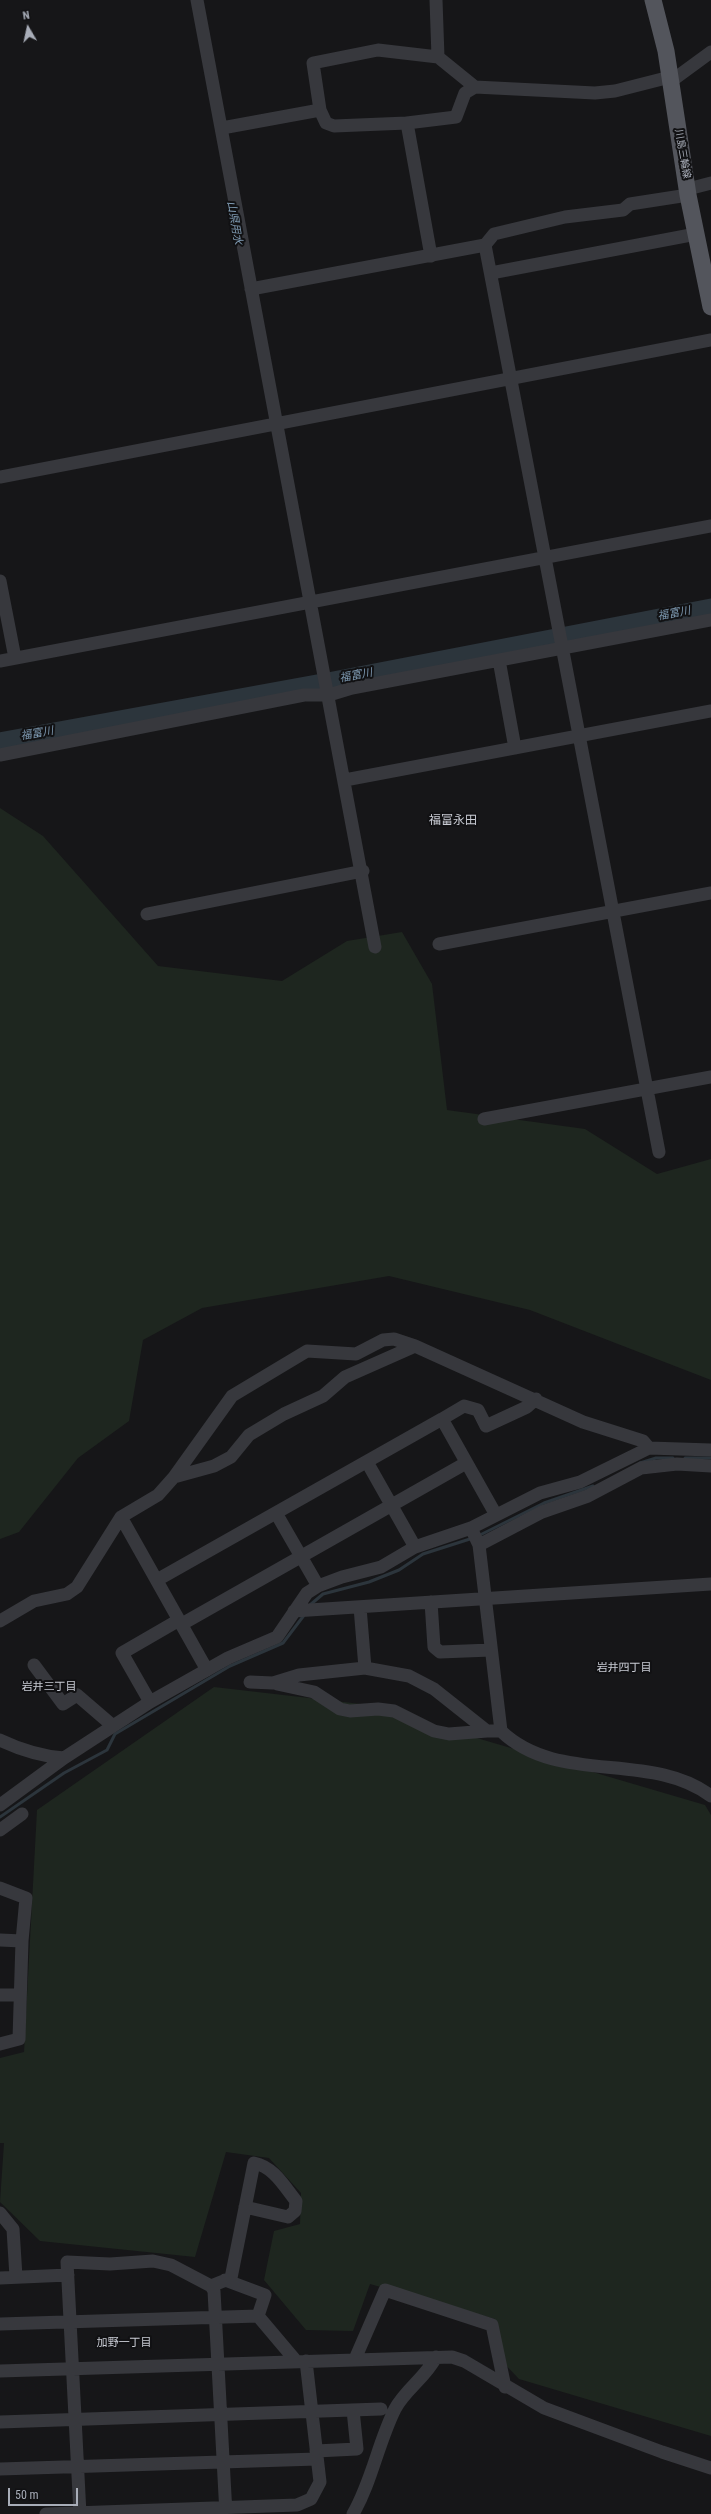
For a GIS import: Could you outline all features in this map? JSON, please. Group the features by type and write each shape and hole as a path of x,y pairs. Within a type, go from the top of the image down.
{"main road":[{"name":"川島三輪線","path":"653,0 666,51 688,192 711,307"}],"street":[{"path":"198,0 276,424 363,872 375,947"},
{"path":"436,0 438,57"},
{"path":"474,87 438,57 378,50 313,63 320,110 326,123 334,126 407,123 456,117 465,93 474,87 595,93 615,91 670,80 711,52"},
{"path":"222,128 320,110"},
{"path":"407,123 431,256"},
{"path":"251,289 485,245 494,234 565,217 601,214 623,210 630,204 688,192 711,183"},
{"path":"491,273 696,234"},
{"path":"485,245 659,1152"},
{"path":"0,477 711,340"},
{"path":"0,661 711,526"},
{"path":"0,581 15,658"},
{"path":"0,755 304,695 352,688 562,647 711,620"},
{"path":"499,660 516,748"},
{"path":"345,780 711,711"},
{"path":"147,914 363,872"},
{"path":"439,944 711,893"},
{"path":"484,1119 711,1077"},
{"path":"0,1621 34,1601 67,1594 77,1587 121,1517 158,1495 174,1477 232,1396 306,1351 356,1354 384,1340 394,1340 416,1346 583,1422 644,1441 649,1448"},
{"path":"174,1477 214,1466 231,1457 249,1436 284,1414 323,1396 345,1377 416,1346"},
{"path":"157,1580 368,1462 464,1406 478,1410 486,1426 527,1407 536,1400"},
{"path":"442,1419 496,1516"},
{"path":"475,1537 496,1516 540,1493 580,1482 649,1448 711,1450"},
{"path":"368,1462 415,1547"},
{"path":"150,1702 122,1653 301,1557 466,1463"},
{"path":"0,1805 64,1758 150,1702 228,1658 277,1636 304,1610 307,1593 318,1586 342,1577 381,1567 415,1547 475,1537 588,1496 641,1468 677,1464 711,1466"},
{"path":"276,1513 318,1586"},
{"path":"121,1517 207,1670"},
{"path":"475,1537 485,1599 491,1650 494,1731"},
{"path":"304,1610 711,1584"},
{"path":"431,1602 434,1647 440,1652 491,1650"},
{"path":"360,1607 365,1668"},
{"path":"34,1665 63,1704 77,1695 113,1726"},
{"path":"273,1683 299,1675 365,1668 409,1676 434,1689 494,1731 525,1750 545,1758 630,1769 684,1780 711,1796"},
{"path":"250,1682 273,1683 314,1692 340,1709 350,1711 378,1709 394,1711 434,1731 449,1734 494,1731"},
{"path":"0,1740 16,1748 45,1756 64,1758"},
{"path":"0,1830 22,1814"},
{"path":"0,1888 26,1898 22,1941 19,2039 0,2044"},
{"path":"0,1940 22,1941"},
{"path":"0,1995 20,1995"},
{"path":"211,2286 231,2278 245,2207 254,2164 265,2166 272,2172 296,2201 295,2211 288,2217 245,2207"},
{"path":"0,2213 5,2224 13,2229 16,2277"},
{"path":"80,2514 67,2262 110,2264 153,2261 171,2264 211,2286 214,2291 216,2317 226,2511"},
{"path":"0,2278 68,2275"},
{"path":"225,2280 265,2295 258,2316"},
{"path":"355,2359 385,2290 492,2325 506,2387"},
{"path":"0,2324 258,2316 301,2361 312,2412 320,2482 311,2499 297,2506 283,2510 46,2514"},
{"path":"0,2371 436,2357 464,2361 544,2408 662,2452 711,2468"},
{"path":"353,2514 363,2498 394,2410 430,2368 436,2357"},
{"path":"0,2422 381,2409"},
{"path":"0,2469 223,2462 316,2455 356,2449 353,2410"}],"shaded area":[{"path":"0,808 43,836 158,966 282,981 347,941 402,932 432,984 447,1110 585,1129 657,1174 711,1159 711,1380 530,1310 389,1276 202,1308 143,1340 129,1421 78,1458 19,1532 0,1539"},
{"path":"214,1687 361,1704 705,1805 711,1815 711,2436 519,2379 497,2356 495,2319 370,2284 353,2331 306,2330 264,2280 274,2231 300,2224 301,2193 269,2158 226,2152 195,2257 40,2241 0,2202 4,2143 0,2143 0,2058 24,2052 37,1810"}],"waterway":[{"name":"福富川","path":"0,741 333,680 711,607"},
{"path":"640,1463 656,1458 673,1458"},
{"path":"685,1458 711,1458"},
{"path":"478,1536 544,1503 593,1486"},
{"path":"310,1605 323,1594 369,1582 399,1570 423,1554 473,1538"},
{"path":"0,1817 64,1773 107,1750 115,1734 230,1666 283,1643 305,1614"}],"district":[{"name":"福富永田","path":"453,821"},
{"name":"岩井四丁目","path":"624,1668"},
{"name":"岩井三丁目","path":"49,1687"},
{"name":"加野一丁目","path":"124,2343"}],"water label":[{"name":"山県用水","path":"234,223"}]}
